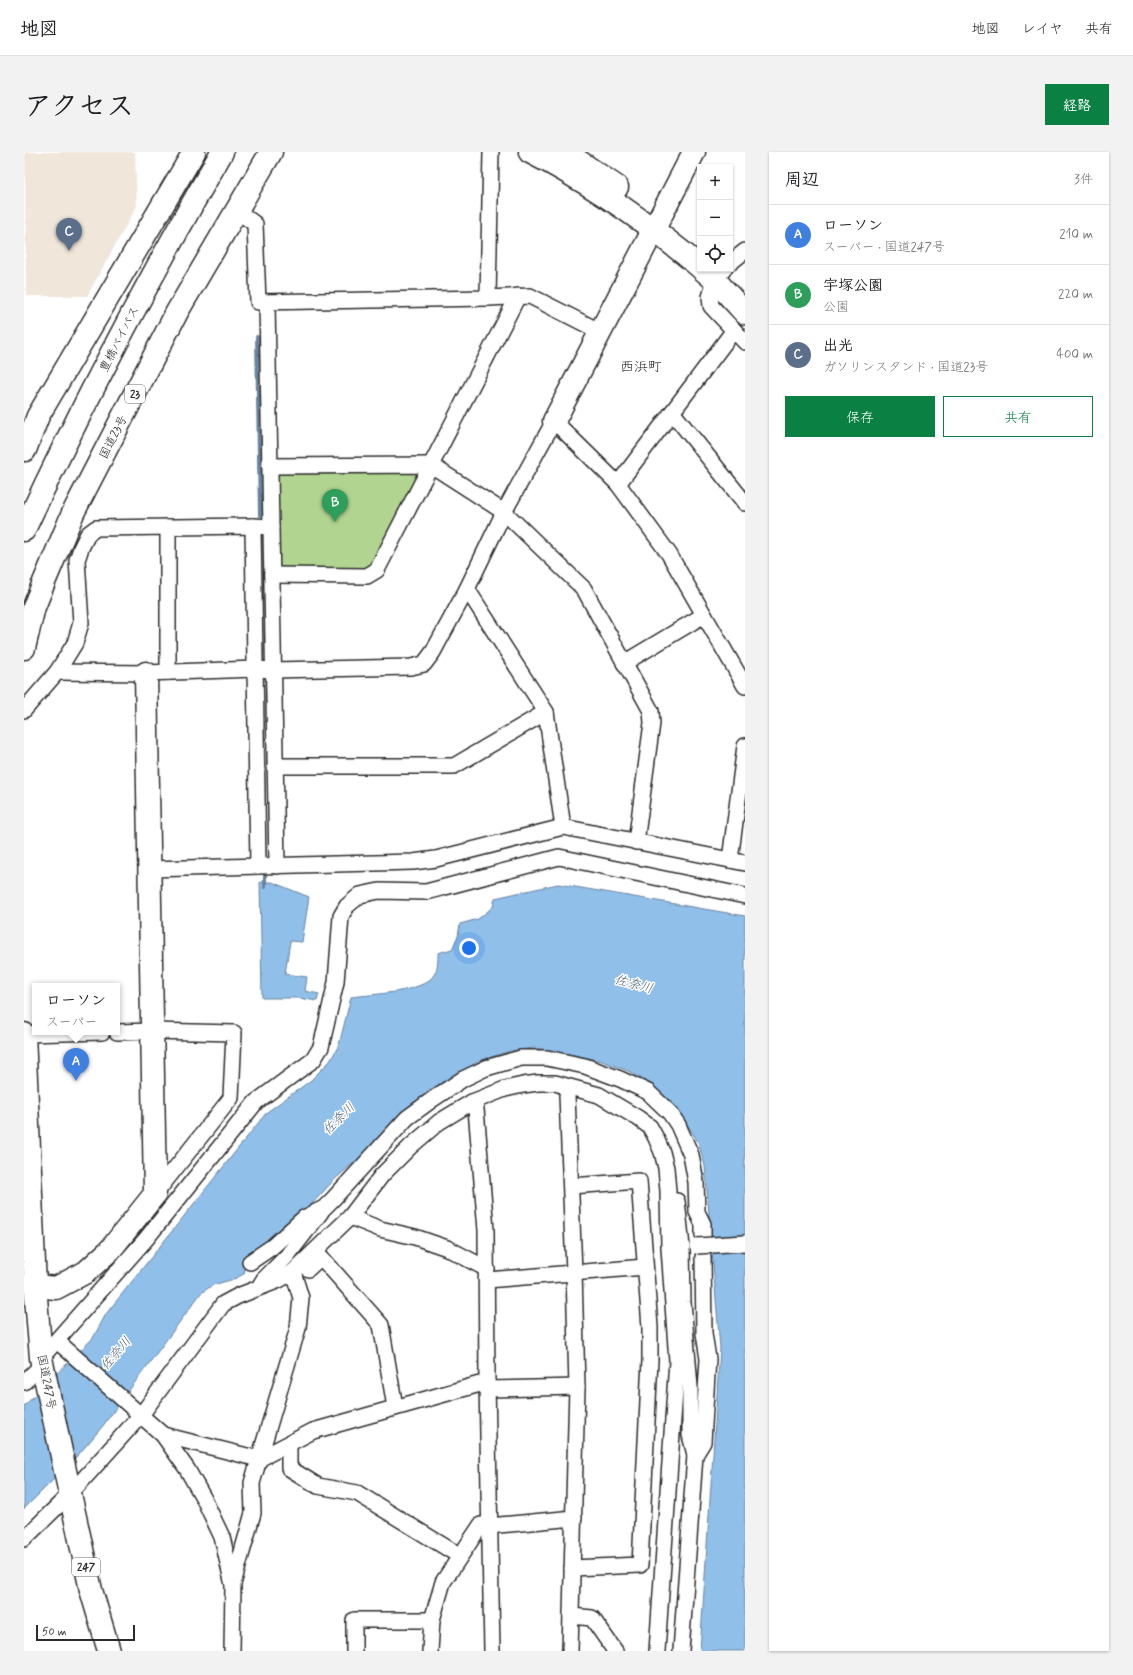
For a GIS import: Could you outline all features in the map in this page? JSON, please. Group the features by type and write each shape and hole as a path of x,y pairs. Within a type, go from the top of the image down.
{"main road":[{"path":"24,447 38,416 194,152"},
{"name":"豊橋バイパス","path":"24,513 41,476 136,289 212,152"},
{"name":"豊橋バイパス","path":"24,530 48,479 143,293 222,152"},
{"name":"国道23号","path":"24,648 37,601 73,513 177,312 271,152"},
{"path":"530,152 656,223 697,249"},
{"path":"565,152 697,255"},
{"path":"554,421 694,152"},
{"path":"717,272 739,321"},
{"path":"718,272 745,296"},
{"path":"24,621 37,584 73,513"},
{"path":"29,1286 56,1288 86,1272 110,1250 155,1194 146,673"},
{"name":"国道247号","path":"24,1034 29,1286 68,1488 92,1590 109,1651"}],"street":[{"path":"488,298 492,152"},
{"path":"236,210 255,224 258,302 530,296 601,332"},
{"path":"733,259 745,251"},
{"path":"272,575 368,576 377,570 518,296"},
{"path":"267,302 276,866"},
{"path":"739,321 745,342"},
{"path":"618,484 739,321"},
{"path":"672,412 745,503"},
{"path":"57,672 146,673 256,669 274,670 411,667 424,664 433,652 467,589 504,512 554,421 618,484 669,554 745,686"},
{"path":"270,466 431,465 504,512 584,589 651,711 652,723 636,842"},
{"path":"253,526 258,866"},
{"path":"168,527 168,672"},
{"path":"24,710 57,672 75,643 81,623 77,560 88,534 96,528 271,527"},
{"path":"467,589 546,712 563,827"},
{"path":"624,663 704,615"},
{"path":"275,766 454,766 546,712"},
{"path":"730,860 743,782 745,746"},
{"path":"149,869 413,862 436,859 563,827 745,863"},
{"path":"24,1382 43,1364 60,1344 256,1102 313,1060 321,1047 336,982 341,916 347,906 360,895 379,891 426,892 559,857 745,896"},
{"path":"120,1032 152,1031 234,1033 231,1098 155,1194"},
{"path":"259,1287 267,1275 287,1256 324,1208 407,1118 463,1079 486,1068 521,1058 547,1058 585,1066 620,1079 648,1092 670,1113 678,1125 691,1155 696,1182 697,1212 703,1224 696,1246 683,1302 690,1387 690,1434 695,1455 681,1651"},
{"path":"294,1275 350,1217 382,1175 411,1146 439,1122 474,1106 505,1089 523,1084 555,1083 599,1095 638,1118 650,1127 662,1152 677,1199 696,1246 704,1333 708,1359 703,1442 695,1455"},
{"path":"474,1106 518,1095 549,1092 590,1101 609,1110 642,1132 650,1145 655,1161 666,1168"},
{"path":"567,1095 577,1387 570,1651"},
{"path":"474,1106 486,1230 487,1386 492,1651"},
{"path":"657,1651 677,1361 669,1248 666,1168"},
{"path":"571,1186 639,1181 650,1327 650,1360 640,1565 572,1568"},
{"path":"250,1262 272,1247 304,1218 324,1208"},
{"path":"350,1217 380,1229 415,1237 447,1248 487,1274 574,1272 645,1267"},
{"path":"696,1246 745,1243"},
{"path":"24,1539 68,1488 138,1412 223,1304 259,1287 308,1269 321,1257 381,1325 395,1407"},
{"path":"233,1585 253,1513 252,1483 298,1328 301,1298 294,1275"},
{"path":"60,1344 163,1435 187,1469 207,1505 222,1537 233,1585 232,1651"},
{"path":"163,1435 259,1459 313,1431 395,1407 436,1397 487,1386 577,1387"},
{"path":"289,1444 289,1468 318,1486 357,1493 460,1556"},
{"path":"430,1651 432,1620 443,1582 481,1525 489,1526 574,1518"},
{"path":"571,1616 592,1618 615,1651"},
{"path":"354,1651 354,1620 432,1620"}],"shaded area":[{"path":"25,152 135,152 137,206 87,296 26,296"}],"green space":[{"path":"414,473 417,477 371,568 365,572 279,569 275,477 279,474"}],"water":[{"path":"260,882 272,882 309,897 302,942 290,941 285,974 307,977 305,991 319,994 317,1001 299,998 262,998"},
{"name":"佐奈川","path":"558,884 745,916 745,1651 700,1651 720,1348 705,1166 698,1142 679,1111 649,1083 628,1071 602,1061 555,1051 534,1048 510,1051 482,1060 434,1087 401,1116 386,1135 334,1180 309,1207 247,1259 244,1274 234,1279 213,1285 201,1293 102,1427 79,1454 24,1509 24,1406 93,1338 106,1314 267,1112 310,1081 330,1061 339,1045 351,997 396,992 419,986 428,981 434,975 438,961 438,953 452,949 458,936 460,924 478,919 493,907 495,898"}],"waterway":[{"path":"257,337 260,515"},
{"path":"265,874 265,887"}],"place":[{"name":"出光","path":"69,251"},
{"name":"宇塚公園","path":"335,522"},
{"name":"ローソン","path":"76,1081"}],"district":[{"name":"西浜町","path":"641,366"}]}
